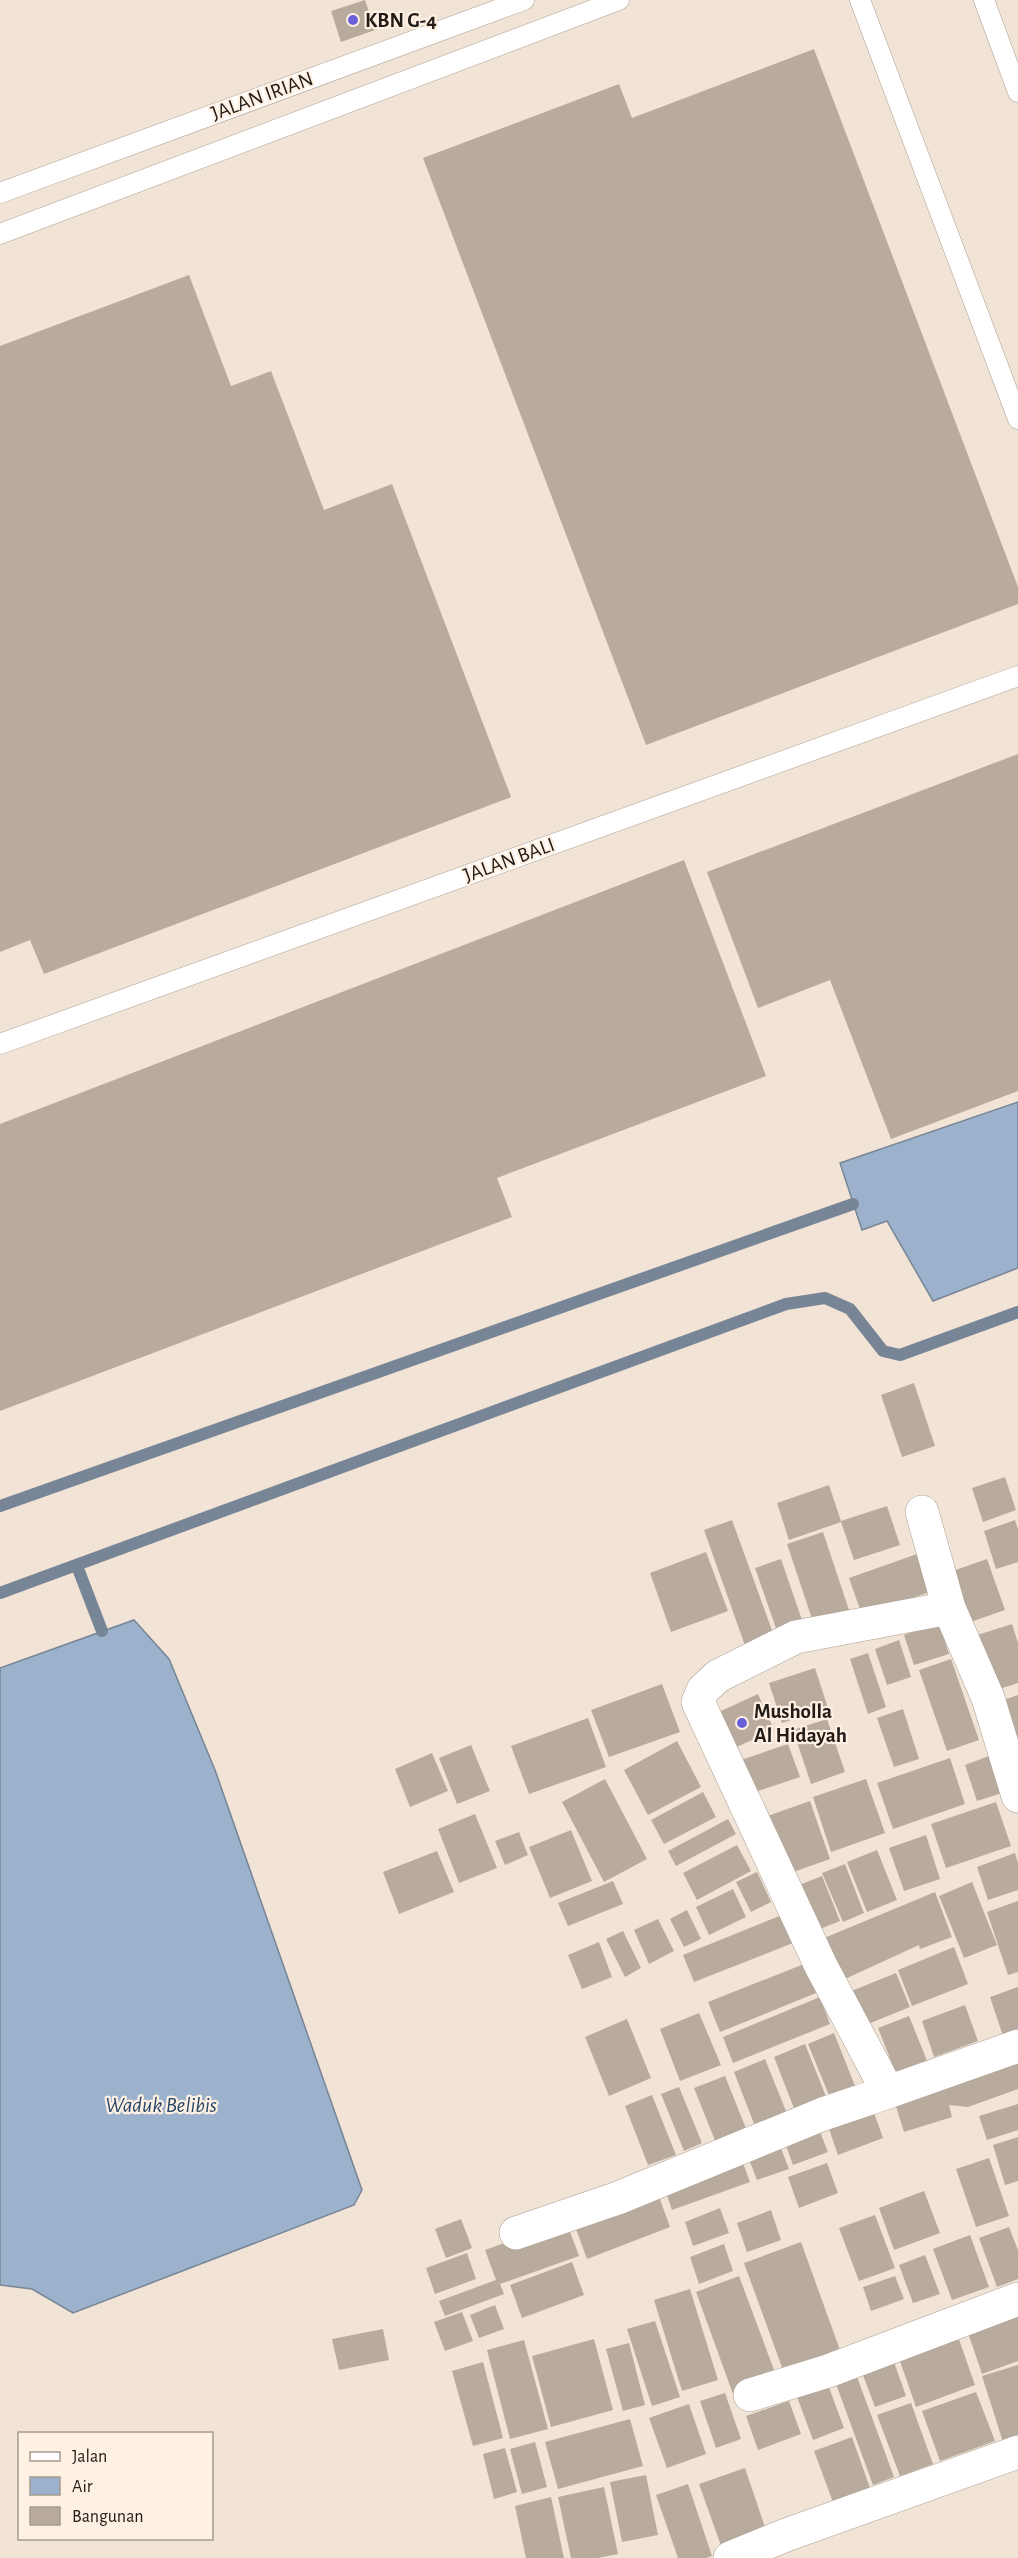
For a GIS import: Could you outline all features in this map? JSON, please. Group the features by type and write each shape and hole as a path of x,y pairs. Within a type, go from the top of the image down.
{"street":[{"path":"922,1512 949,1608 988,1698 1018,1796"},
{"path":"888,2091 821,1966 698,1702 703,1689 718,1676 796,1637 949,1608"},
{"path":"516,2234 618,2198 823,2114 1018,2046"},
{"path":"750,2395 828,2371 1018,2298"},
{"path":"730,2558 786,2535 1018,2452"}],"lane":[{"name":"JALAN IRIAN","path":"0,193 524,0"},
{"path":"0,234 619,0"},
{"path":"860,0 1018,419"},
{"path":"984,0 1018,92"},
{"name":"JALAN BALI","path":"0,1044 1018,676"}],"water":[{"path":"1018,1102 1018,1268 933,1301 887,1221 862,1230 840,1163"},
{"name":"Waduk Belibis","path":"134,1620 169,1659 215,1770 362,2190 354,2205 73,2313 32,2289 0,2285 0,1668"}],"building":[{"name":"KBN G-4","path":"365,0 375,30 341,42 331,11"},
{"path":"814,49 1018,587 1018,604 646,745 423,158 619,84 632,118"},
{"path":"189,275 231,386 271,371 324,510 392,484 511,797 44,974 30,940 0,952 0,346"},
{"path":"1018,754 1018,1091 891,1139 830,980 758,1008 707,872"},
{"path":"684,860 766,1076 497,1178 512,1217 0,1411 0,1124"},
{"path":"914,1383 935,1446 902,1457 881,1395"},
{"path":"1005,1477 1016,1510 983,1522 972,1488"},
{"path":"829,1485 841,1521 887,1506 900,1545 854,1560 841,1522 789,1540 777,1503"},
{"path":"732,1520 777,1644 748,1654 704,1530"},
{"path":"1015,1520 1018,1529 1018,1562 996,1569 984,1531"},
{"path":"823,1532 851,1616 815,1628 787,1544"},
{"path":"706,1552 728,1611 671,1632 650,1573"},
{"path":"917,1554 930,1592 862,1615 849,1578"},
{"path":"781,1559 803,1623 777,1631 755,1568"},
{"path":"987,1559 1005,1610 965,1624 947,1573"},
{"path":"939,1623 949,1654 914,1665 904,1635"},
{"path":"1012,1624 1018,1643 1018,1683 990,1692 971,1637"},
{"path":"899,1640 911,1677 887,1685 875,1649"},
{"path":"868,1653 886,1707 868,1714 850,1659"},
{"path":"951,1659 979,1740 947,1751 919,1670"},
{"path":"815,1668 828,1708 782,1723 769,1683"},
{"path":"662,1684 680,1732 609,1757 591,1710"},
{"name":"Musholla Al Hidayah","path":"758,1694 774,1730 726,1752 710,1716"},
{"path":"1018,1695 1018,1737 1004,1742 992,1704"},
{"path":"903,1709 919,1759 894,1767 877,1718"},
{"path":"588,1718 606,1767 529,1794 511,1746"},
{"path":"827,1719 845,1772 811,1784 793,1730"},
{"path":"677,1741 701,1787 648,1815 624,1770"},
{"path":"788,1744 800,1777 752,1793 741,1760"},
{"path":"471,1745 490,1791 457,1804 439,1758"},
{"path":"432,1753 448,1791 410,1807 395,1769"},
{"path":"989,1756 1002,1793 977,1801 965,1765"},
{"path":"950,1758 965,1804 893,1829 877,1783"},
{"path":"605,1779 647,1859 604,1882 562,1802"},
{"path":"866,1779 885,1833 831,1852 813,1797"},
{"path":"703,1792 716,1817 664,1844 651,1820"},
{"path":"810,1801 830,1859 782,1876 762,1818"},
{"path":"996,1802 1011,1846 946,1868 931,1824"},
{"path":"475,1814 497,1868 459,1883 438,1829"},
{"path":"728,1819 736,1834 676,1866 668,1851"},
{"path":"571,1830 592,1881 550,1898 529,1847"},
{"path":"519,1832 528,1855 505,1865 495,1841"},
{"path":"926,1835 940,1879 904,1891 889,1848"},
{"path":"737,1845 751,1871 697,1900 683,1873"},
{"path":"877,1850 897,1900 867,1912 847,1862"},
{"path":"437,1851 454,1892 399,1914 383,1872"},
{"path":"1015,1853 1018,1863 1018,1890 988,1900 977,1867"},
{"path":"845,1864 864,1913 843,1922 822,1873"},
{"path":"757,1872 771,1902 751,1912 736,1882"},
{"path":"822,1876 840,1921 807,1934 789,1889"},
{"path":"613,1881 623,1904 568,1926 558,1903"},
{"path":"972,1882 997,1945 964,1958 939,1896"},
{"path":"733,1889 746,1917 709,1935 696,1907"},
{"path":"935,1892 952,1937 920,1949 919,1945 834,1984 817,1941"},
{"path":"1018,1901 1018,1972 1008,1975 987,1912"},
{"path":"687,1910 701,1939 684,1947 670,1919"},
{"path":"782,1915 793,1943 694,1982 683,1955"},
{"path":"658,1919 674,1951 649,1964 634,1930"},
{"path":"623,1931 641,1968 625,1977 606,1939"},
{"path":"599,1942 612,1977 582,1989 568,1955"},
{"path":"954,1947 968,1984 912,2006 898,1970"},
{"path":"804,1964 816,1993 720,2032 708,2002"},
{"path":"896,1973 910,2007 863,2026 849,1992"},
{"path":"1018,1987 1018,2041 1006,2045 990,1997"},
{"path":"820,1997 830,2024 733,2063 723,2037"},
{"path":"965,2005 978,2041 934,2057 922,2021"},
{"path":"699,2013 721,2065 680,2081 660,2029"},
{"path":"909,2016 928,2063 897,2076 878,2028"},
{"path":"627,2019 651,2078 609,2096 585,2037"},
{"path":"834,2033 859,2096 833,2105 808,2044"},
{"path":"805,2044 829,2104 797,2116 774,2057"},
{"path":"1018,2054 1018,2089 968,2107 949,2105 952,2117 904,2132 893,2097"},
{"path":"765,2059 790,2121 758,2134 734,2072"},
{"path":"725,2076 749,2136 718,2148 694,2088"},
{"path":"679,2087 702,2143 684,2151 661,2094"},
{"path":"652,2095 676,2155 648,2165 625,2106"},
{"path":"871,2104 883,2138 838,2155 826,2120"},
{"path":"1018,2104 1018,2130 987,2140 979,2116"},
{"path":"817,2124 828,2152 793,2165 783,2137"},
{"path":"1018,2137 1018,2181 1005,2185 993,2145"},
{"path":"777,2138 789,2169 757,2180 745,2149"},
{"path":"740,2155 750,2182 672,2210 663,2183"},
{"path":"989,2158 1009,2216 976,2227 956,2169"},
{"path":"827,2163 838,2193 799,2208 788,2177"},
{"path":"656,2188 670,2227 587,2259 572,2218"},
{"path":"924,2191 940,2233 894,2250 879,2208"},
{"path":"720,2208 729,2233 693,2246 685,2222"},
{"path":"771,2210 781,2240 747,2252 737,2223"},
{"path":"875,2215 895,2268 859,2281 839,2228"},
{"path":"461,2219 472,2248 446,2258 435,2229"},
{"path":"566,2221 579,2256 500,2284 504,2294 445,2316 439,2301 496,2280 485,2250"},
{"path":"1009,2227 1018,2250 1018,2279 997,2287 979,2238"},
{"path":"970,2235 989,2287 952,2300 933,2249"},
{"path":"801,2242 840,2350 783,2370 744,2263"},
{"path":"724,2244 733,2271 699,2284 690,2257"},
{"path":"467,2253 476,2279 435,2294 426,2268"},
{"path":"925,2255 940,2294 913,2303 899,2265"},
{"path":"572,2262 584,2295 522,2318 510,2285"},
{"path":"739,2276 777,2378 733,2394 696,2292"},
{"path":"895,2276 904,2299 871,2311 863,2287"},
{"path":"690,2289 718,2380 682,2391 654,2300"},
{"path":"495,2305 504,2329 479,2338 470,2315"},
{"path":"1018,2309 1018,2361 982,2374 964,2321"},
{"path":"462,2312 473,2341 445,2351 434,2322"},
{"path":"655,2321 680,2397 652,2406 627,2329"},
{"path":"954,2325 975,2385 916,2407 895,2347"},
{"path":"383,2329 389,2360 339,2370 332,2339"},
{"path":"594,2339 613,2410 551,2427 532,2356"},
{"path":"524,2340 548,2429 510,2439 487,2350"},
{"path":"629,2343 645,2405 623,2411 606,2349"},
{"path":"889,2348 906,2396 875,2407 857,2359"},
{"path":"483,2362 503,2438 473,2446 452,2371"},
{"path":"1018,2365 1018,2437 1003,2442 982,2376"},
{"path":"853,2366 894,2477 873,2485 832,2373"},
{"path":"827,2382 844,2428 813,2440 796,2394"},
{"path":"976,2392 995,2441 940,2461 922,2411"},
{"path":"725,2393 741,2439 716,2448 700,2401"},
{"path":"789,2401 801,2434 758,2450 746,2416"},
{"path":"911,2403 933,2464 900,2476 877,2415"},
{"path":"689,2404 706,2454 667,2468 649,2418"},
{"path":"630,2419 643,2466 558,2489 545,2442"},
{"path":"852,2437 871,2491 834,2505 814,2451"},
{"path":"535,2442 547,2487 522,2494 510,2449"},
{"path":"505,2448 517,2492 494,2499 483,2454"},
{"path":"745,2468 769,2539 724,2554 699,2484"},
{"path":"646,2475 658,2535 622,2542 610,2482"},
{"path":"688,2484 712,2556 706,2558 678,2558 656,2495"},
{"path":"604,2487 618,2554 598,2558 571,2558 558,2497"},
{"path":"551,2497 564,2558 526,2558 515,2506"}],"waterway":[{"path":"0,1506 853,1204"},
{"path":"0,1593 786,1304 825,1298 850,1309 883,1351 900,1355 1018,1312"},
{"path":"77,1566 102,1631"}],"place":[{"name":"KBN G-4","path":"353,20"},
{"name":"Musholla Al Hidayah","path":"742,1723"}]}
